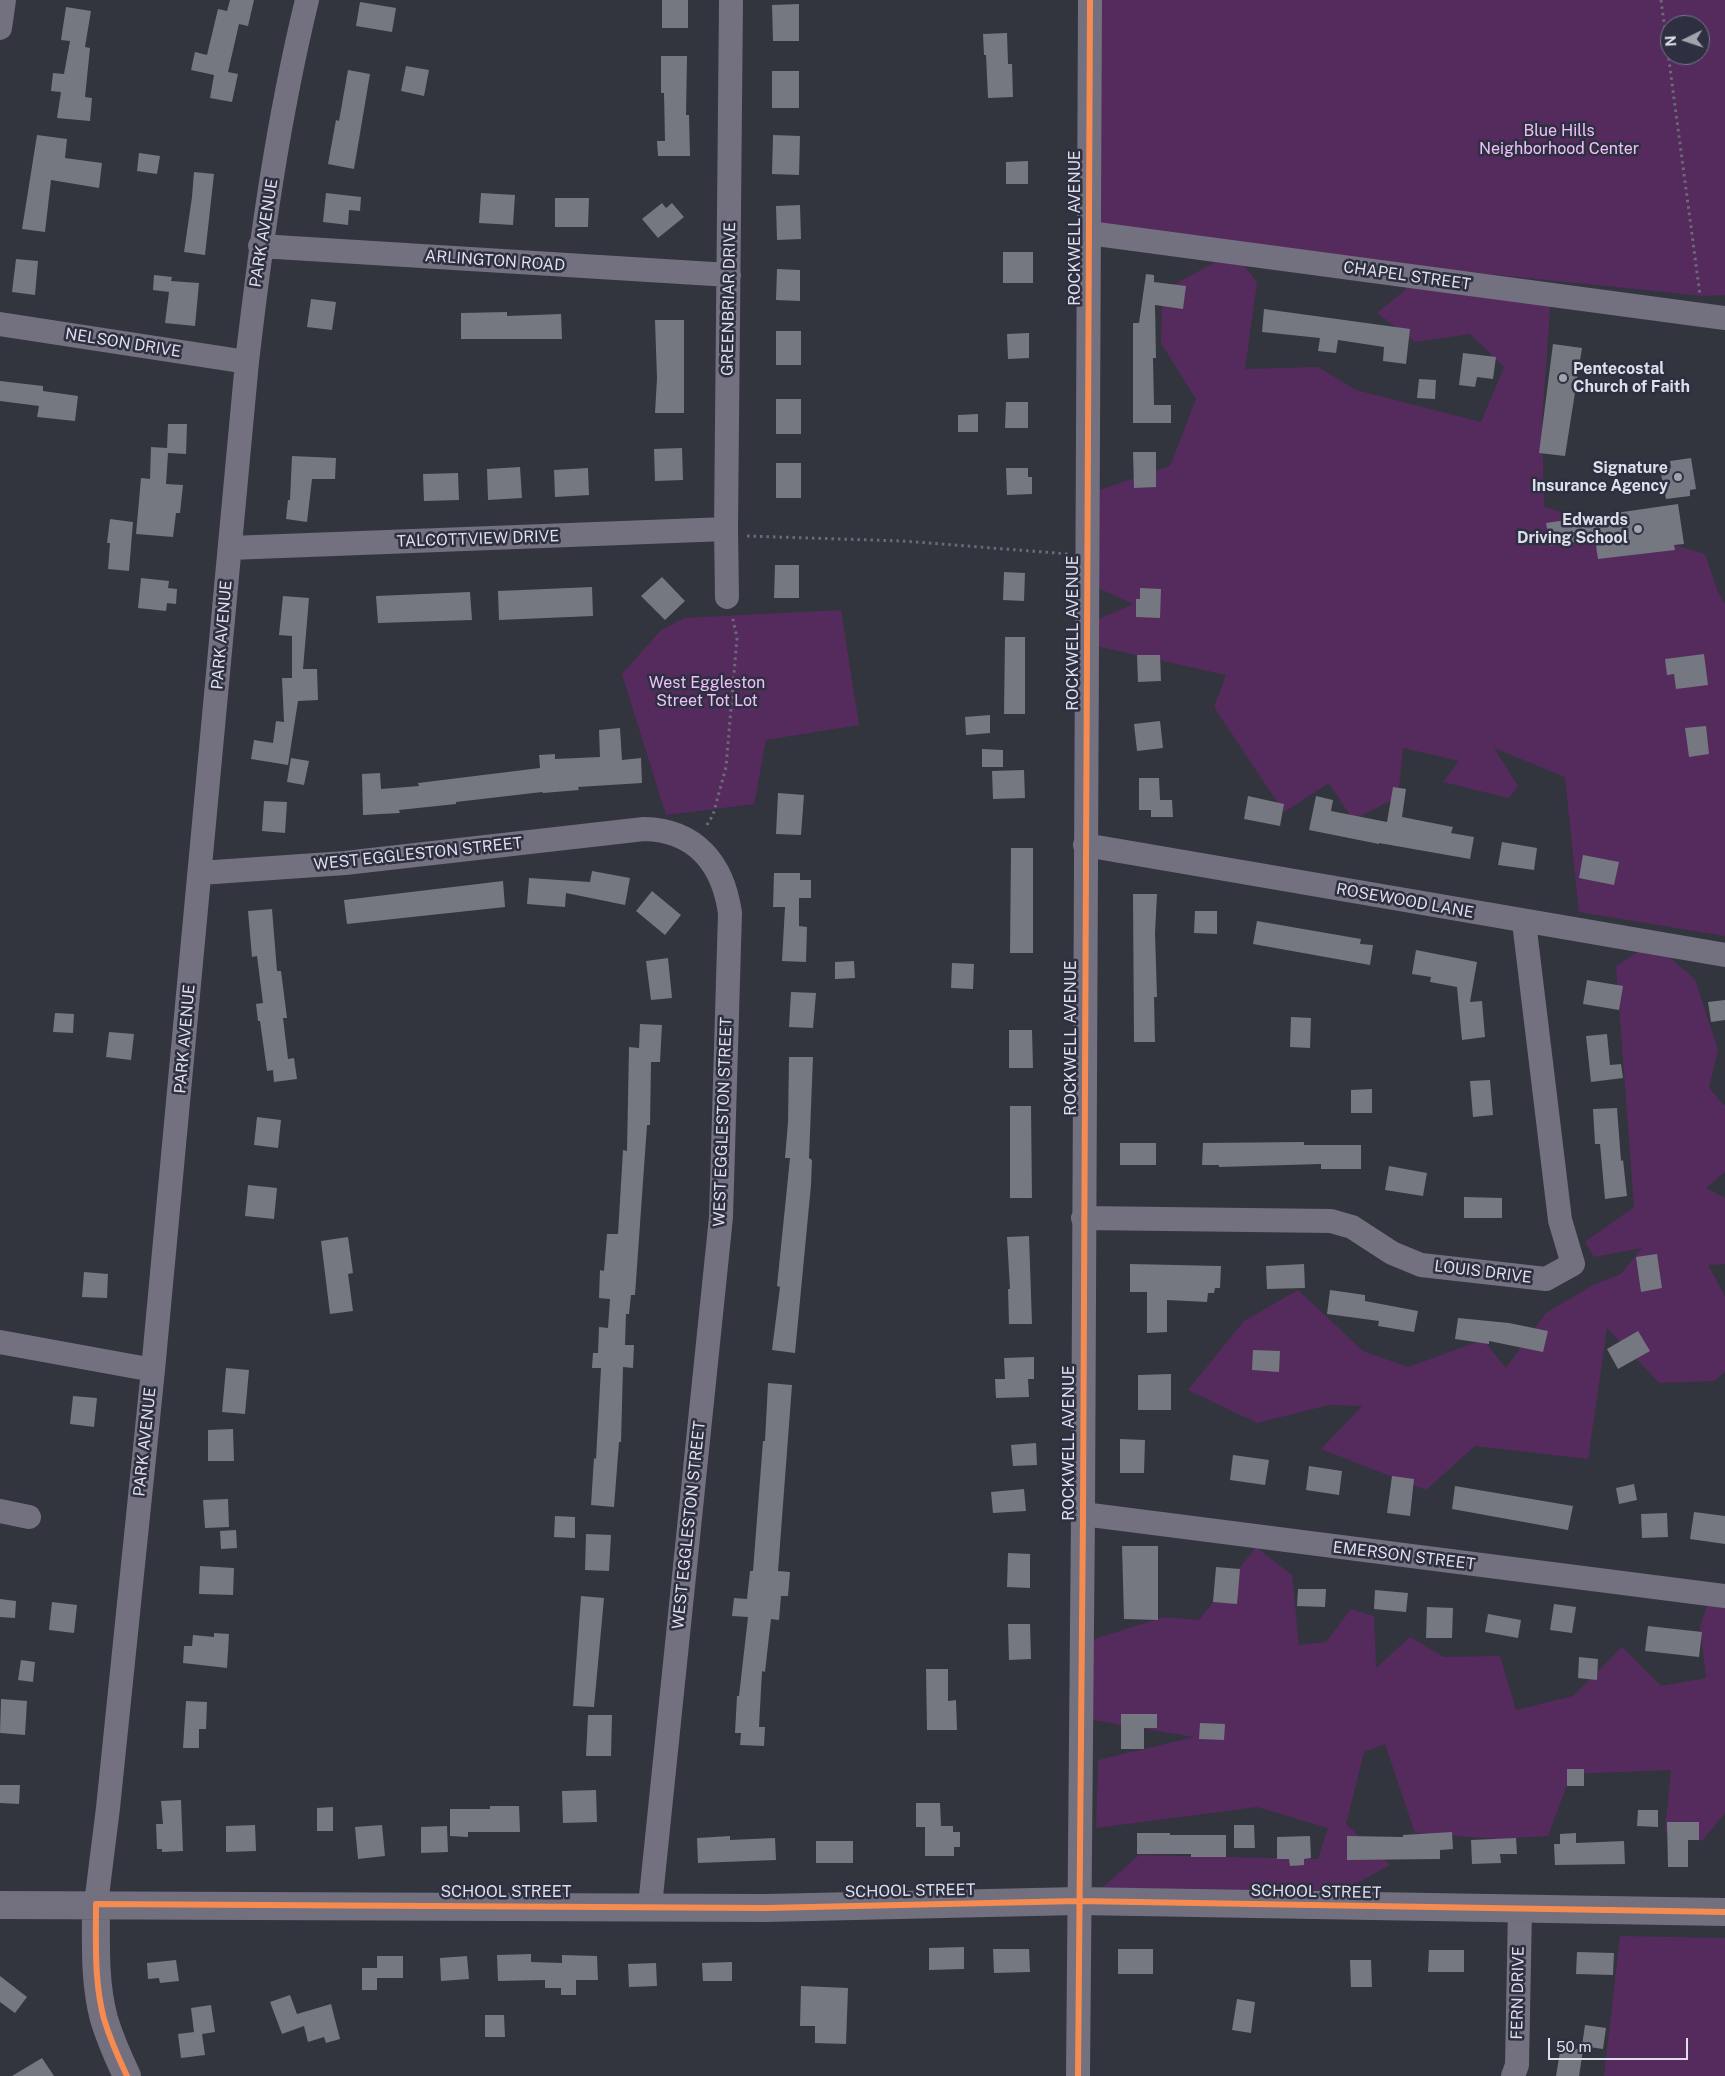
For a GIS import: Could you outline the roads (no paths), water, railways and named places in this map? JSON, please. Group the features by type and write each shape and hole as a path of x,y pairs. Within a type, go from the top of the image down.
{"main road":[{"name":"SCHOOL STREET","path":"0,1905 650,1906 766,1908 1078,1902 1725,1912"},
{"name":"PARK AVENUE","path":"96,1904 96,1958 100,1998 114,2048 126,2076"}],"street":[{"path":"0,28 4,0"},
{"name":"PARK AVENUE","path":"96,1904 108,1808 153,1370 247,362 260,246 291,65 307,0"},
{"name":"GREENBRIAR DRIVE","path":"727,597 737,532 729,275 731,0"},
{"name":"ROCKWELL AVENUE","path":"1078,2076 1078,1902 1083,1514 1090,0"},
{"name":"CHAPEL STREET","path":"1089,233 1714,317"},
{"name":"ARLINGTON ROAD","path":"260,246 729,275"},
{"name":"NELSON DRIVE","path":"0,324 247,362"},
{"name":"TALCOTTVIEW DRIVE","path":"230,548 737,532"},
{"name":"WEST EGGLESTON STREET","path":"200,873 345,863 650,829 668,832 690,842 708,857 723,882 730,913 721,1217 650,1906"},
{"name":"ROSEWOOD LANE","path":"1085,845 1524,922 1725,955"},
{"name":"LOUIS DRIVE","path":"1083,1218 1331,1221 1352,1227 1392,1253 1421,1264 1546,1279 1572,1264 1560,1220 1524,922"},
{"path":"0,1342 153,1370"},
{"path":"0,1511 29,1517"},
{"name":"EMERSON STREET","path":"1083,1514 1725,1596"},
{"name":"FERN DRIVE","path":"1514,2076 1516,2064 1520,1909"}],"place":[{"name":"Pentecostal Church of Faith","path":"1563,378"},
{"name":"Signature Insurance Agency","path":"1678,477"},
{"name":"Edwards Driving School","path":"1638,529"}],"park label":[{"name":"Blue Hills Neighborhood Center","path":"1559,140"},
{"name":"West Eggleston Street Tot Lot","path":"707,692"}]}
